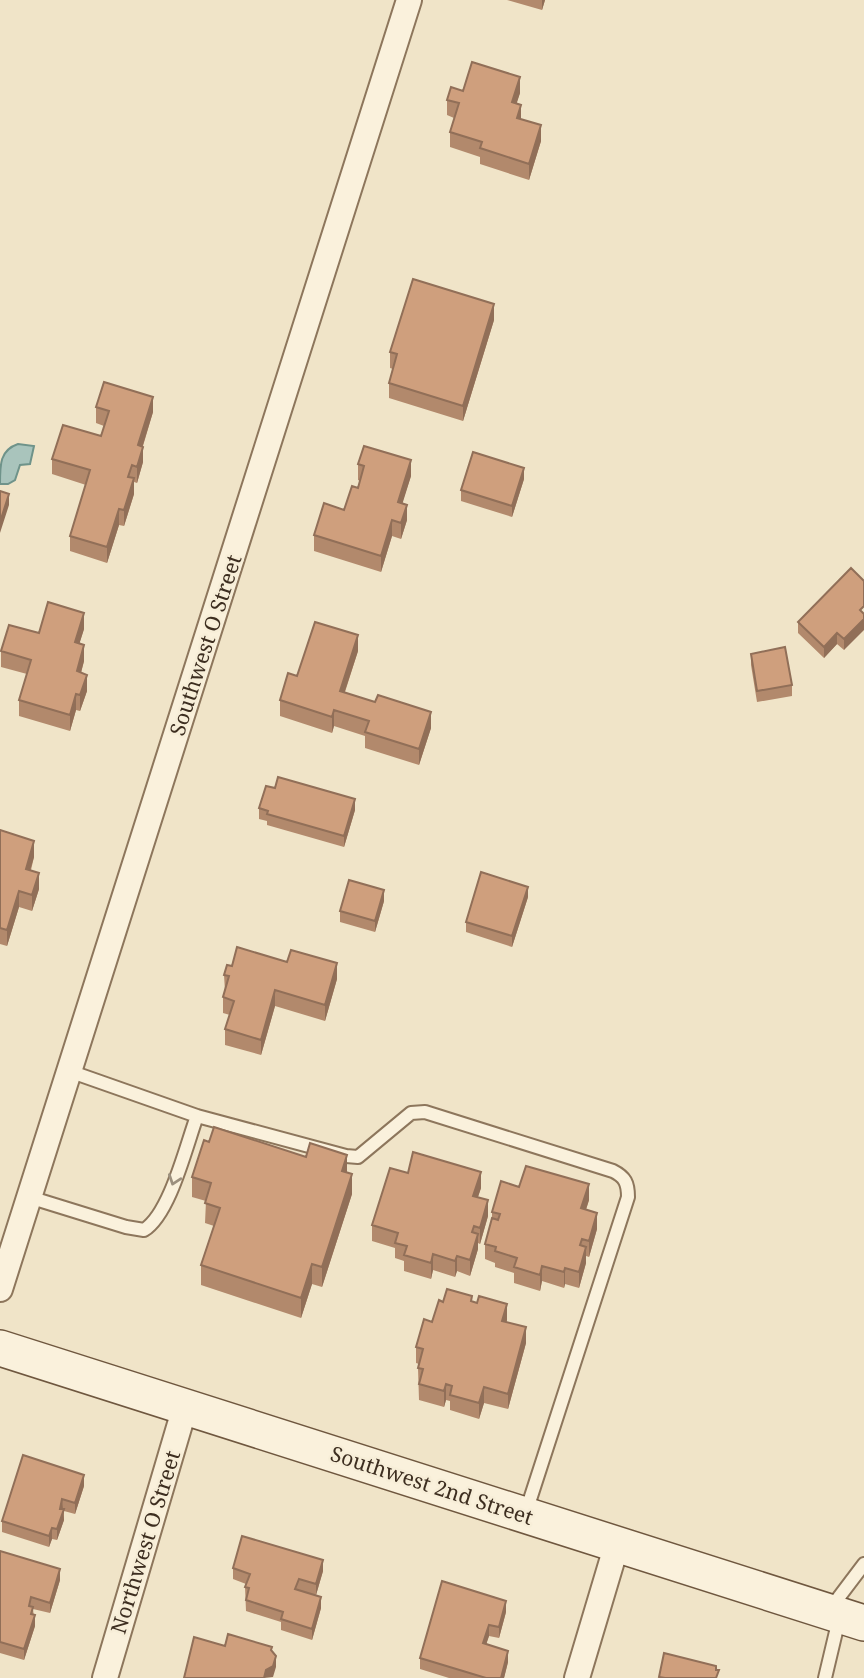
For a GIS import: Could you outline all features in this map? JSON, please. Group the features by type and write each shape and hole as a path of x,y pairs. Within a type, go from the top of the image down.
{"main road":[{"name":"Southwest 2nd Street","path":"0,1348 844,1617"}],"street":[{"name":"Southwest O Street","path":"0,1289 409,0"},
{"name":"Northwest O Street","path":"105,1678 186,1407"},
{"path":"577,1678 617,1544"}],"lane":[{"path":"69,1071 197,1116 346,1156 358,1157 411,1112 425,1112 623,1176 628,1185 628,1197 525,1515"},
{"path":"29,1197 144,1230 153,1224 163,1210 197,1116"},
{"path":"825,1678 864,1564"}],"water":[{"path":"18,444 34,446 30,464 20,465 15,480 0,484 4,454"}],"building":[{"path":"472,62 520,77 512,102 521,105 517,118 541,125 529,164 480,148 482,142 450,132 459,103 447,100 451,87 463,91"},
{"path":"413,279 494,304 463,406 389,383 397,354 390,352"},
{"path":"104,382 153,397 138,445 143,447 137,467 132,465 128,477 134,478 124,510 119,509 107,547 70,536 90,470 52,459 63,425 101,436 109,411 96,407"},
{"path":"364,446 411,460 398,502 407,505 401,523 392,520 381,556 314,535 324,503 344,510 352,486 358,488 364,466 358,464"},
{"path":"473,452 524,468 512,506 461,490"},
{"path":"0,491 9,494 0,522"},
{"path":"851,568 864,581 864,606 860,610 864,619 844,639 837,633 824,647 798,622"},
{"path":"48,602 84,613 75,642 84,645 77,671 87,675 80,695 76,694 70,715 19,700 31,660 1,651 9,625 39,633"},
{"path":"315,622 358,635 340,691 375,702 378,695 431,712 419,749 365,732 369,721 334,710 332,717 280,700 288,673 297,676"},
{"path":"785,647 792,685 757,691 751,654"},
{"path":"278,777 355,799 344,836 267,814 268,811 259,808 266,786 275,788"},
{"path":"0,830 34,841 26,869 39,873 32,895 19,891 7,930 0,928"},
{"path":"481,872 528,887 512,936 466,922"},
{"path":"349,880 384,890 375,921 340,911"},
{"path":"237,947 287,962 291,950 337,963 325,1005 275,990 261,1040 225,1029 234,1001 223,997 229,976 224,975 227,965 232,966"},
{"path":"214,1127 306,1157 310,1143 347,1155 342,1171 352,1174 322,1267 312,1264 301,1298 201,1265 220,1208 205,1203 211,1183 192,1177 204,1140 209,1142"},
{"path":"413,1152 481,1172 473,1196 488,1200 480,1228 474,1226 472,1232 478,1234 470,1260 457,1256 455,1261 433,1254 431,1263 404,1255 407,1246 395,1243 398,1233 372,1225 390,1168 408,1173"},
{"path":"526,1166 589,1184 581,1208 597,1213 589,1241 582,1239 580,1245 586,1247 579,1272 565,1268 564,1272 542,1266 540,1275 514,1267 517,1258 495,1251 496,1247 485,1244 492,1218 498,1220 500,1214 492,1212 501,1181 519,1187"},
{"path":"447,1289 472,1296 471,1301 477,1303 479,1296 507,1304 502,1321 526,1327 508,1394 484,1387 479,1403 450,1395 452,1386 446,1384 444,1391 419,1384 423,1369 418,1368 423,1349 416,1347 424,1319 432,1322 439,1300 443,1302"},
{"path":"23,1455 84,1475 75,1503 62,1499 60,1509 64,1509 57,1529 52,1528 49,1536 2,1521"},
{"path":"242,1536 323,1560 316,1584 299,1579 295,1589 321,1597 312,1629 281,1619 283,1612 246,1600 249,1588 245,1587 250,1574 233,1568"},
{"path":"0,1551 60,1569 50,1603 31,1597 29,1606 33,1607 31,1614 35,1615 24,1649 0,1642"},
{"path":"442,1581 506,1601 499,1627 489,1625 483,1643 508,1651 501,1678 486,1678 420,1658"},
{"path":"228,1634 272,1647 271,1650 276,1656 273,1666 266,1670 264,1678 184,1678 194,1637 225,1646"},
{"path":"664,1653 716,1666 716,1670 719,1670 716,1678 659,1677"}]}
